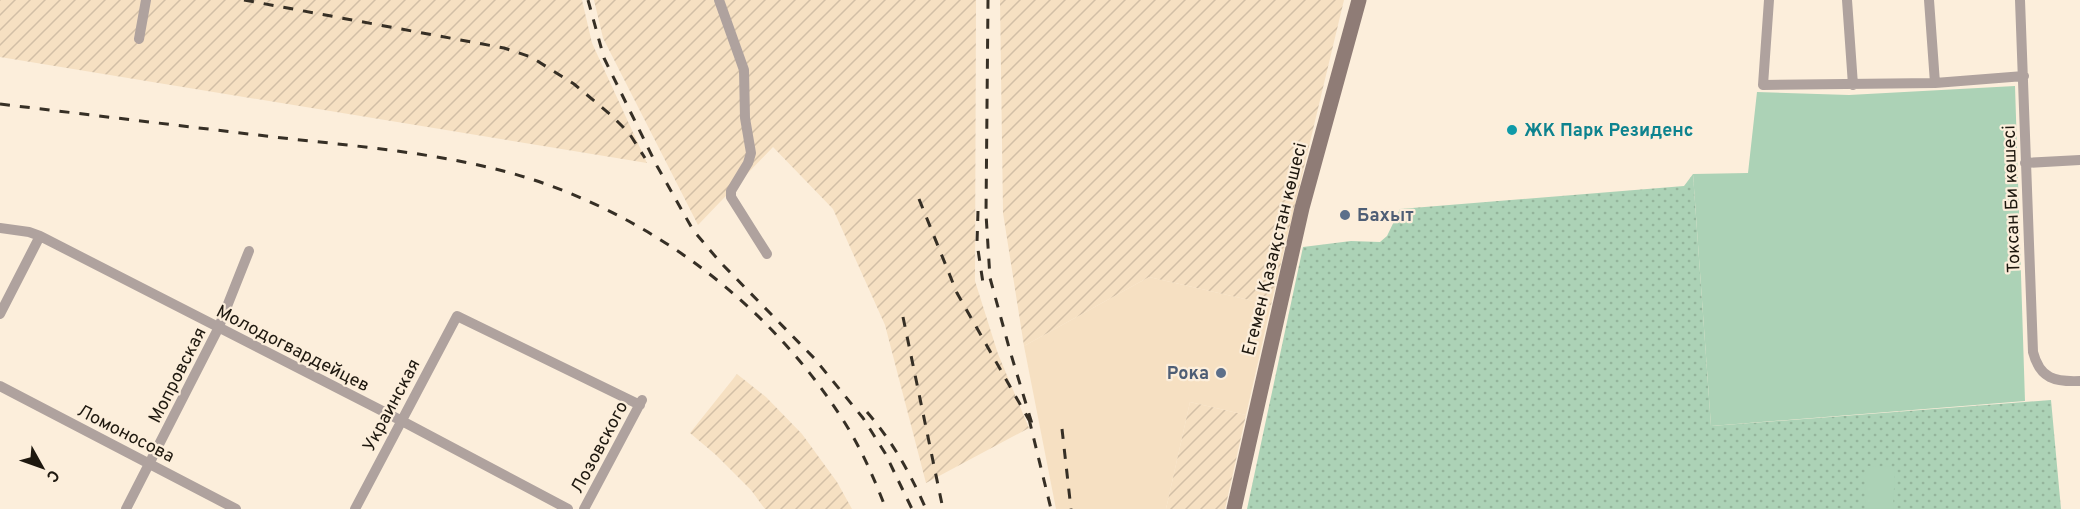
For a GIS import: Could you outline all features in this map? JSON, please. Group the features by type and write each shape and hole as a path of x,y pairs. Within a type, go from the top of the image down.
{"main road":[{"name":"Егемен Қазақстан көшесі","path":"1234,509 1302,208 1357,4"}],"street":[{"path":"139,39 146,0"},
{"path":"719,0 744,70 745,118 752,153 731,191 731,197 767,254"},
{"path":"1769,0 1763,85 1853,86 2024,76"},
{"path":"1847,0 1853,86"},
{"path":"1929,0 1935,83"},
{"name":"Токсан Би көшесі","path":"2020,0 2033,352 2037,365 2052,379 2063,382 2080,381"},
{"path":"2025,163 2080,160"},
{"name":"Молодогвардейцев","path":"0,228 40,236 218,329 402,421 568,509"},
{"path":"0,314 40,236"},
{"name":"Мопровская","path":"126,509 218,329 249,251"},
{"name":"Лозовского","path":"457,316 641,402 584,509"},
{"name":"Украинская","path":"355,509 457,316"},
{"name":"Ломоносова","path":"0,386 236,509"}],"shaded area":[{"path":"0,0 582,0 592,43 647,163 0,57"},
{"path":"594,0 976,0 975,281 998,354 1029,428 926,483 885,325 833,209 773,147 698,225 603,38"},
{"path":"1000,0 1344,0 1271,305 1149,277 1024,346 1003,213"},
{"path":"1149,277 1271,305 1246,415 1190,402 1166,509 1056,509 1024,346"},
{"path":"737,374 766,397 802,434 837,482 852,509 765,509 751,490 690,433"},
{"path":"1190,402 1246,415 1225,509 1166,509"}],"green space":[{"path":"2015,86 2025,401 1711,426 1693,174 1748,173 1757,92 1849,95"},
{"path":"1693,174 1711,426 2051,400 2061,509 1247,509 1303,247 1351,241 1380,242 1387,236 1400,209 1684,186"},
{"path":"1866,466 1895,467 1893,509 1865,509"}],"railway":[{"path":"244,0 504,48 531,57 574,84 611,115 629,133 645,158"},
{"path":"588,0 604,58 657,166 693,230 720,262 814,358 863,418 885,453 912,509"},
{"path":"919,199 957,293 1033,427 990,278 986,214 988,0"},
{"path":"0,104 363,147 453,160 511,173 561,190 609,211 656,237 700,266 741,300 778,337 813,377 843,420 867,463 886,509"},
{"path":"978,211 977,243 983,283"},
{"path":"903,317 943,509"},
{"path":"867,412 900,458 926,509"},
{"path":"1029,419 1051,509"},
{"path":"1062,429 1071,509"}],"place":[{"name":"ЖК Парк Резиденс","path":"1512,130"},
{"name":"Бахыт","path":"1345,215"},
{"name":"Рока","path":"1221,373"}]}
